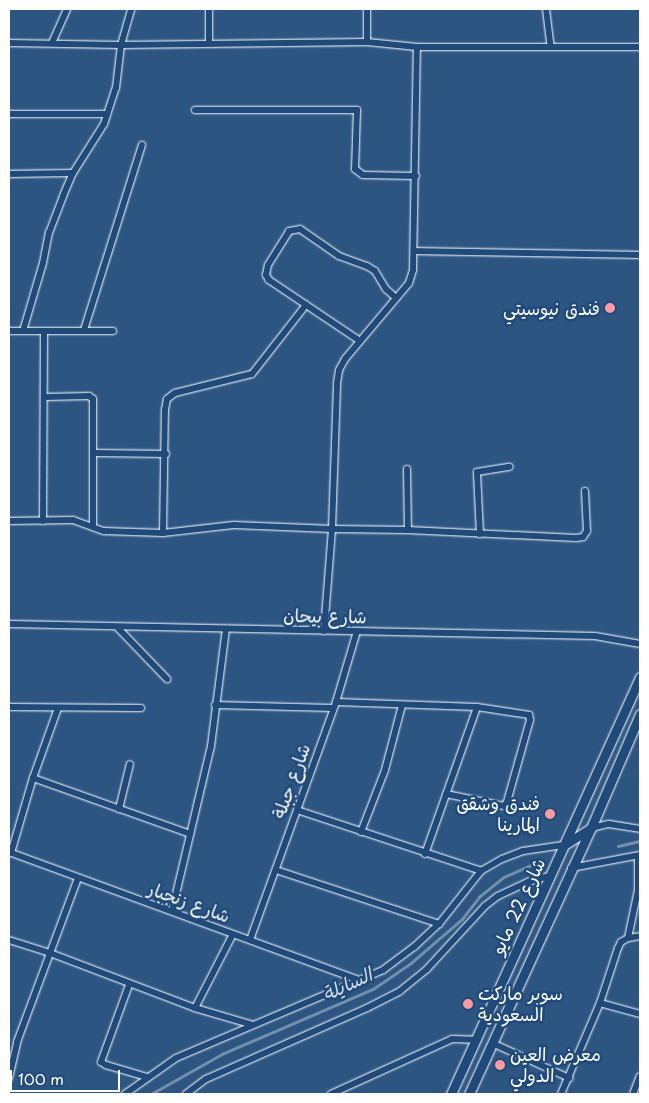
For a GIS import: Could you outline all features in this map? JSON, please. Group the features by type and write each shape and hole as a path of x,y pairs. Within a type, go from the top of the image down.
{"main road":[{"name":"شارع 22 مايو","path":"451,1094 640,676"},
{"name":"شارع 22 مايو","path":"469,1094 591,828 640,714"},
{"path":"564,845 591,828"},
{"path":"549,876 572,868"}],"street":[{"path":"52,43 67,9"},
{"path":"23,331 43,263 49,234 73,174 104,124 108,114 116,88 122,45 131,9"},
{"path":"209,9 209,43"},
{"path":"367,9 367,42"},
{"path":"546,9 551,47"},
{"path":"9,43 122,45 367,42 418,47 640,47"},
{"path":"324,631 332,529 339,370 345,359 409,283 413,270 415,251 418,47"},
{"path":"195,110 357,110 355,169 363,175 416,176"},
{"path":"9,114 108,114"},
{"path":"84,330 142,145"},
{"path":"9,174 73,174"},
{"path":"360,341 269,280 266,275 268,265 289,232 295,229 305,231 339,256 367,266 375,271 386,289 396,298"},
{"path":"415,251 640,255"},
{"path":"163,533 166,454 165,410 167,399 175,393 252,374 306,305"},
{"path":"9,331 113,331"},
{"path":"43,521 44,331"},
{"path":"45,397 89,396 93,399 95,453 92,526"},
{"path":"95,453 166,454"},
{"path":"480,534 477,472 510,467"},
{"path":"407,469 408,530"},
{"path":"9,521 73,520 104,531 163,533 234,525 408,530 576,538 583,536 587,531 585,490"},
{"name":"شارع بيحان","path":"9,624 118,628 595,636 640,644"},
{"path":"118,628 167,678"},
{"path":"172,911 211,746 226,629"},
{"name":"شارع جبلة","path":"250,940 335,705 357,631"},
{"path":"216,705 477,707 529,715 530,720 507,802 504,806 446,794"},
{"path":"9,706 141,708"},
{"path":"361,832 385,770 402,706"},
{"path":"425,854 477,707"},
{"path":"10,852 33,778 58,708"},
{"path":"119,809 130,764"},
{"path":"33,778 190,834"},
{"path":"297,810 481,872"},
{"path":"591,828 609,824 640,829"},
{"path":"125,1094 176,1058 383,970 414,947 439,924 481,872 502,859 523,851 564,845"},
{"name":"شارع زنجبار","path":"10,852 358,980"},
{"path":"572,868 639,855 638,890 628,938"},
{"path":"276,870 439,924"},
{"path":"186,1094 206,1079 367,1008 400,991 427,969 485,906 498,896 528,882 549,876"},
{"path":"9,1078 17,1042 78,878"},
{"path":"195,1008 233,934"},
{"path":"562,1094 600,1003 618,948 621,942 628,938 640,936"},
{"path":"9,940 50,953 129,985 195,1008 253,1025"},
{"path":"129,985 101,1062 147,1077"},
{"path":"600,1003 640,1014"},
{"path":"331,1094 452,1039 476,1040"},
{"path":"9,1040 17,1042"},
{"path":"492,1043 569,1078"},
{"path":"633,1094 640,1076"}],"waterway":[{"name":"السايلة","path":"618,846 640,841"},
{"name":"السايلة","path":"151,1094 222,1054 373,989 411,963 462,919 479,897 504,877 531,865"}],"place":[{"name":"فندق نيوسيتي","path":"610,308"},
{"name":"فندق وشقق المارينا","path":"550,814"},
{"name":"سوبر ماركت السعودية","path":"468,1004"},
{"name":"معرض العين الدولي","path":"500,1065"}]}
